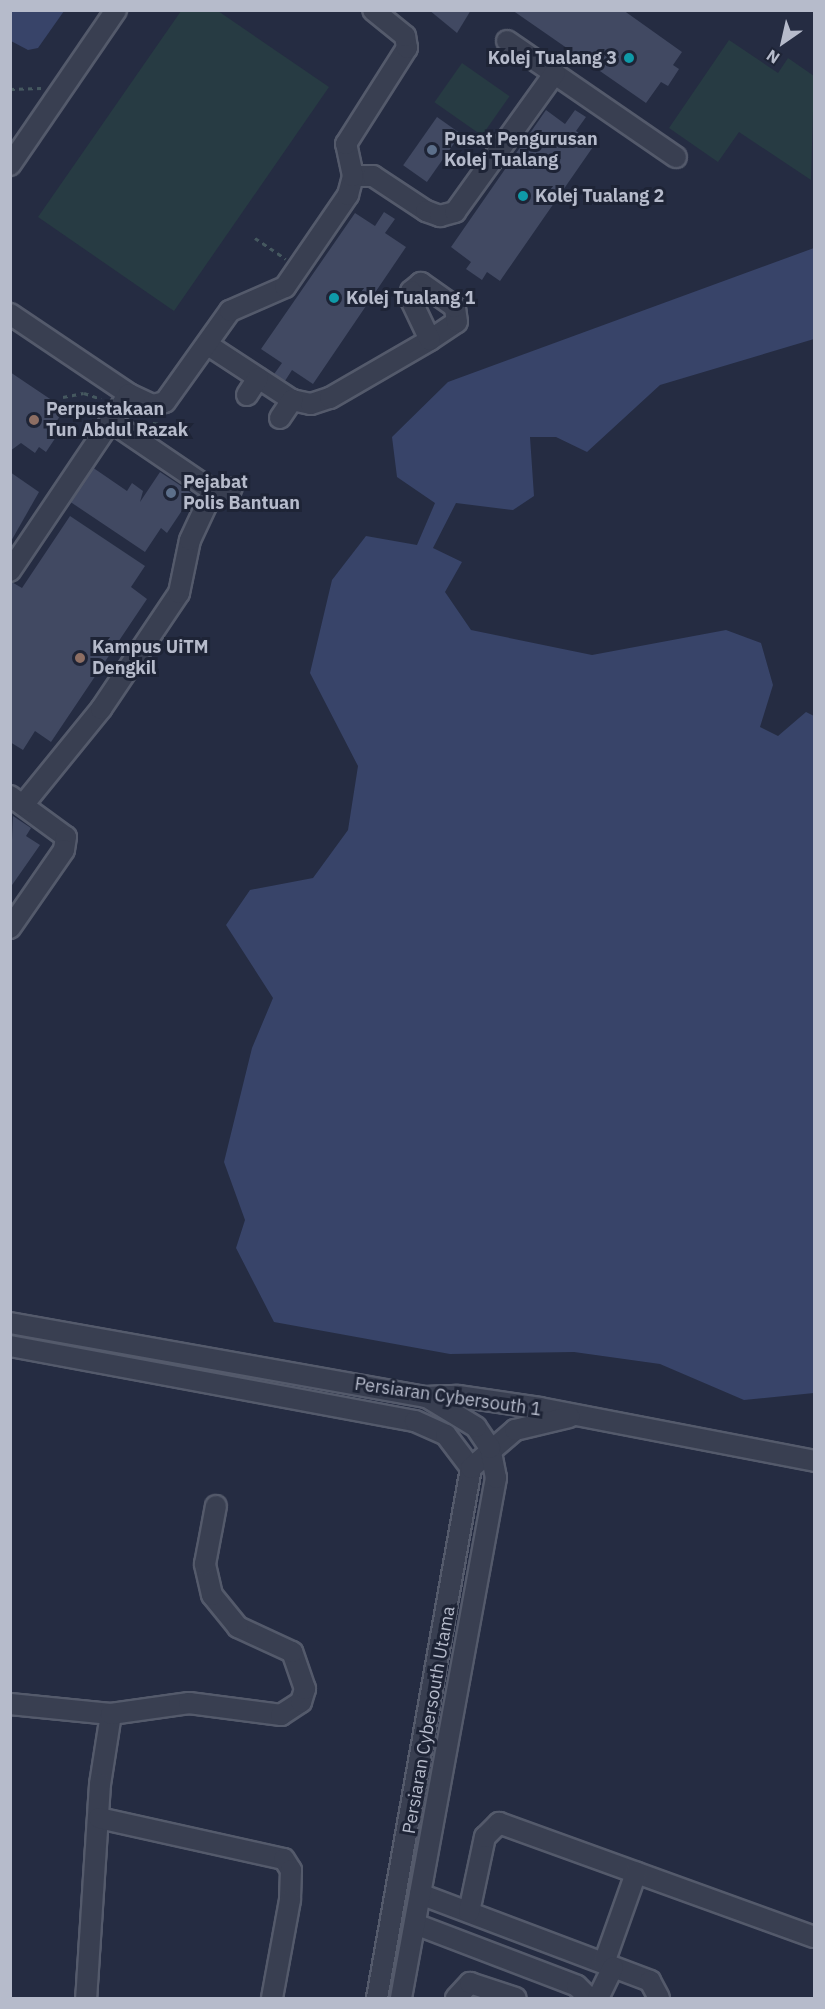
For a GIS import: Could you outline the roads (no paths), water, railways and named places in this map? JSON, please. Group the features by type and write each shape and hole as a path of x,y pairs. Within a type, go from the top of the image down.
{"street":[{"path":"10,165 27,135 116,10"},
{"path":"10,314 129,394 153,405 165,402 208,345 230,311 243,302 271,297 298,267 348,195 353,176 346,144 407,48 405,36 373,10"},
{"path":"507,41 676,157"},
{"path":"353,176 373,176 426,211 440,216 455,212 555,73"},
{"path":"208,345 292,400 311,404 330,398 430,340"},
{"path":"247,395 258,378"},
{"path":"10,571 101,449 110,421 129,394"},
{"path":"280,418 292,400"},
{"path":"10,928 64,850 66,837 17,800 101,709 179,593 190,540 223,490 196,471 158,460 110,421"},
{"name":"Persiaran Cybersouth 1","path":"10,1323 425,1397 458,1396 814,1461"},
{"name":"Persiaran Cybersouth 1","path":"10,1346 415,1421 446,1435 471,1468"},
{"path":"425,1397 456,1410 490,1448"},
{"path":"471,1468 490,1448 515,1430 572,1416"},
{"name":"Persiaran Cybersouth Utama","path":"401,1998 496,1478 490,1448"},
{"name":"Persiaran Cybersouth Utama","path":"377,1998 471,1468"},
{"path":"10,1704 111,1714 189,1703 281,1715 301,1702 305,1689 292,1652 228,1620 212,1595 205,1564 216,1506"},
{"path":"86,1998 99,1818 111,1714"},
{"path":"99,1818 284,1859 291,1870 290,1900 272,1998"},
{"path":"469,1912 493,1824 507,1824 814,1937"},
{"path":"415,1924 505,1958 583,1992 601,1963 636,1873"},
{"path":"420,1894 656,1985 659,1998"},
{"path":"505,1958 516,1930"},
{"path":"598,1998 601,1963"},
{"path":"456,1998 470,1983 516,1998"}],"water":[{"path":"11,10 64,11 38,48 28,50 11,41"},
{"path":"814,248 814,339 660,385 587,452 556,437 530,437 534,496 513,510 456,503 433,548 462,562 445,592 471,630 592,655 726,630 761,643 773,685 760,727 778,736 806,712 814,716 814,1393 744,1400 660,1364 574,1352 450,1354 274,1322 236,1248 245,1220 224,1162 252,1048 273,998 226,925 250,890 313,878 348,830 358,766 310,673 332,580 366,536 417,545 435,503 397,477 392,437 448,382"}],"place":[{"name":"Kolej Tualang 3","path":"629,58"},
{"name":"Pusat Pengurusan Kolej Tualang","path":"432,150"},
{"name":"Kolej Tualang 2","path":"523,196"},
{"name":"Kolej Tualang 1","path":"334,298"},
{"name":"Perpustakaan Tun Abdul Razak","path":"34,420"},
{"name":"Pejabat Polis Bantuan","path":"171,493"},
{"name":"Kampus UiTM Dengkil","path":"80,658"}]}
